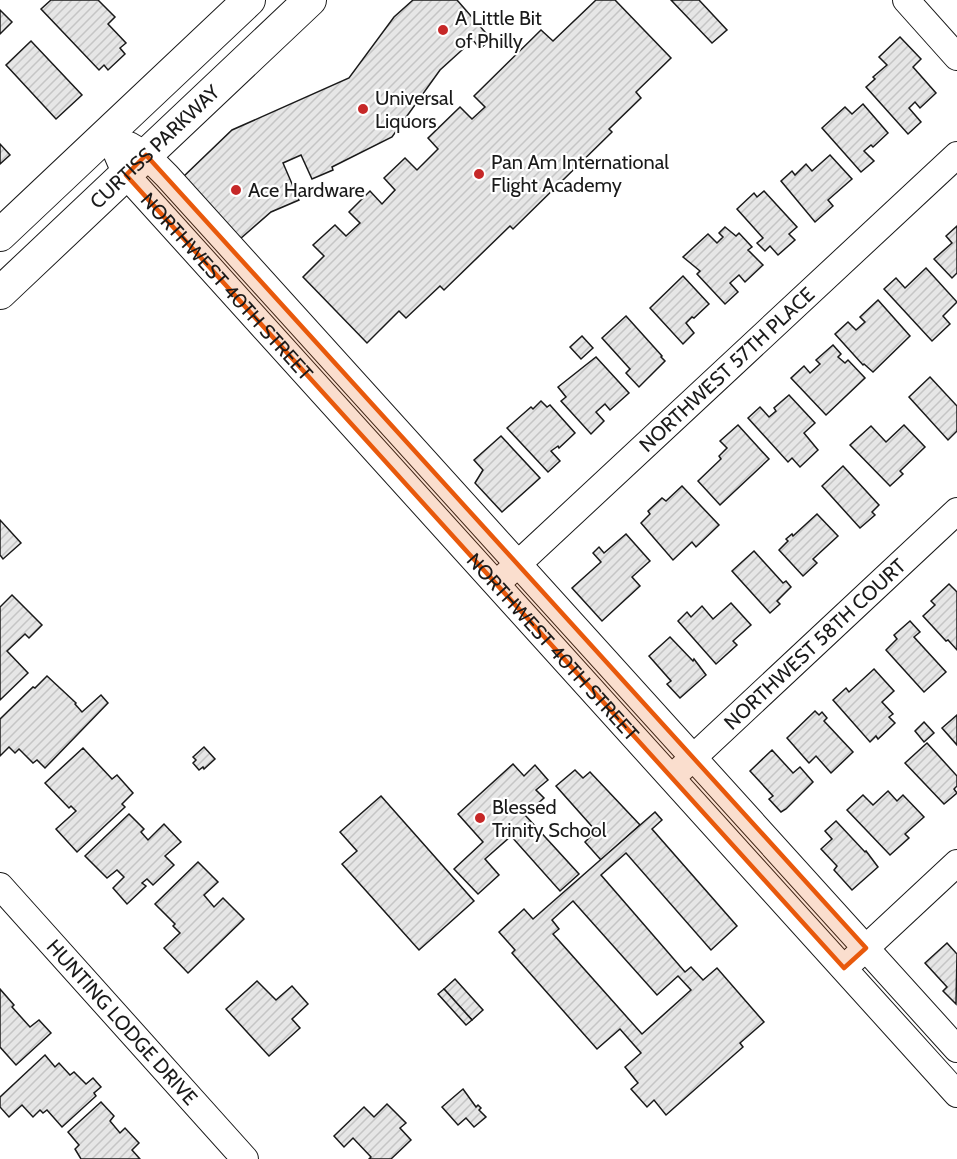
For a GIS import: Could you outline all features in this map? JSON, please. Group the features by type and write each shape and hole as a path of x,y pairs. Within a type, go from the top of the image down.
{"main road":[{"path":"0,235 249,0"},
{"name":"CURTISS PARKWAY","path":"0,293 310,0"}],"street":[{"path":"906,0 957,57"},
{"name":"NORTHWEST 40TH STREET","path":"108,133 496,584 957,1094"},
{"name":"NORTHWEST 57TH PLACE","path":"496,584 957,155"},
{"name":"NORTHWEST 40TH STREET","path":"136,165 518,564 957,1049"},
{"name":"NORTHWEST 58TH COURT","path":"672,778 957,511"},
{"path":"844,968 957,863"},
{"name":"HUNTING LODGE DRIVE","path":"0,886 245,1159"}],"highlighted area":[{"path":"146,155 167,176 866,948 844,968 126,175"}],"building":[{"path":"51,0 98,0 115,17 108,24 126,43 120,48 125,54 108,70 104,65 99,70 41,9"},
{"path":"413,0 457,0 491,39 480,49 473,40 440,70 392,137 312,179 301,155 283,163 299,200 271,212 240,239 183,177 232,130 349,78 394,17"},
{"name":"Pan Am International Flight Academy","path":"596,0 615,0 671,58 636,92 641,98 609,129 612,132 513,229 510,226 444,290 440,286 406,318 399,311 367,343 303,277 324,256 313,245 335,225 346,236 360,223 349,212 370,191 382,204 395,190 384,178 405,158 417,170 438,149 428,138 460,107 472,119 485,107 474,96 541,30 553,41"},
{"path":"671,0 699,0 727,30 712,43"},
{"path":"0,10 12,22 0,34"},
{"path":"900,37 921,59 913,67 936,93 920,108 915,102 909,108 921,122 908,134 866,87 875,79 873,77 887,65 879,57"},
{"path":"31,41 82,95 56,119 6,65"},
{"path":"863,104 888,133 873,147 871,145 864,151 874,161 861,172 822,128 845,107 852,114"},
{"path":"0,144 10,155 0,164"},
{"path":"830,155 852,179 828,200 833,206 815,222 781,181 792,171 795,175 806,164 812,171"},
{"path":"764,191 797,227 789,234 795,240 778,255 770,246 765,251 757,243 763,238 737,209 754,193 757,197"},
{"path":"957,226 957,273 952,278 934,259 952,243 946,236"},
{"path":"725,227 736,236 739,233 752,247 748,250 763,265 745,282 739,275 730,283 738,292 725,304 697,274 700,271 683,257 708,234 717,243 723,237 719,233"},
{"path":"926,268 957,302 943,316 950,324 932,341 884,289 896,278 905,288"},
{"path":"683,276 709,304 686,323 694,333 683,344 650,308"},
{"path":"878,300 910,336 873,372 863,365 835,334 848,322 856,330 865,322 860,317"},
{"path":"626,316 665,361 639,387 626,373 630,369 602,338"},
{"path":"582,336 593,348 581,359 570,347"},
{"path":"833,345 841,354 838,357 845,363 848,360 865,378 826,415 791,378 804,366 810,373 820,364 816,360"},
{"path":"596,357 629,393 610,410 605,404 596,412 604,421 591,434 561,401 566,397 558,387"},
{"path":"930,377 957,406 957,431 948,440 909,397"},
{"path":"789,395 815,423 804,433 818,450 800,467 792,458 788,462 748,418 760,407 769,417 776,411 774,408"},
{"path":"541,401 547,407 550,405 575,433 559,448 558,446 551,451 560,461 548,472 507,428"},
{"path":"738,425 769,459 720,505 698,481 721,459 719,456 727,448 720,441"},
{"path":"904,425 925,447 900,471 903,474 890,486 850,445 871,426 886,442"},
{"path":"501,436 540,478 502,512 475,483 483,470 474,460"},
{"path":"843,466 879,505 872,512 875,515 860,528 822,486"},
{"path":"682,486 719,525 696,547 692,542 673,560 641,523 650,514 648,511 662,498 666,501"},
{"path":"817,514 838,536 813,559 817,563 803,576 779,550 788,541 786,539 792,534 793,536"},
{"path":"0,520 21,543 3,559 0,555"},
{"path":"626,534 650,561 632,577 640,586 602,621 572,588 601,562 593,553 599,547 604,553"},
{"path":"754,551 783,583 786,581 791,587 777,601 780,604 770,613 732,571"},
{"path":"949,584 957,592 957,650 923,616 935,605 931,601"},
{"path":"12,595 42,625 29,638 25,634 7,651 28,673 0,700 0,607"},
{"path":"731,603 751,625 733,641 737,645 716,664 678,621 687,612 691,617 702,606 713,619"},
{"path":"910,621 920,632 914,637 946,672 924,692 886,650 897,639 894,635"},
{"path":"670,637 693,661 694,659 706,675 680,698 667,684 671,681 649,656"},
{"path":"874,669 894,691 882,702 893,714 889,717 895,723 878,739 876,736 870,742 833,700 846,688 849,692"},
{"path":"47,676 76,703 82,712 101,695 108,703 45,768 37,760 33,763 19,749 15,753 9,747 0,756 0,719"},
{"path":"815,711 819,715 822,712 827,718 824,721 853,752 831,773 816,756 809,763 787,738"},
{"path":"957,715 957,745 942,728"},
{"path":"924,722 934,733 924,742 915,731"},
{"path":"927,743 957,776 957,786 954,789 957,793 944,804 905,763"},
{"path":"204,747 215,759 204,769 203,767 199,770 193,763 196,760 193,757"},
{"path":"83,748 112,779 117,775 133,793 122,804 125,807 77,852 56,829 76,811 71,806 69,808 45,783"},
{"path":"772,750 793,773 800,767 813,782 781,812 769,799 773,796 750,771"},
{"path":"513,764 524,776 535,765 548,780 536,790 544,798 525,815 579,874 560,891 511,836 485,859 499,875 478,894 454,869 483,842 458,814"},
{"path":"575,770 583,778 590,772 640,825 601,860 585,842 596,831 556,786"},
{"path":"888,791 897,801 903,795 924,817 905,834 909,838 890,855 847,810 863,795 873,805"},
{"path":"381,796 474,901 419,950 342,864 357,851 340,832"},
{"path":"655,812 662,820 652,829 737,926 711,950 626,853 601,875 685,972 691,967 703,980 717,968 764,1022 740,1043 743,1047 666,1115 654,1100 647,1107 631,1089 638,1083 625,1067 641,1053 620,1029 597,1049 512,953 515,950 499,932 524,909 533,919","holes":["573,901 657,995 678,976 691,990 642,1034 553,934 559,929 552,920"]},
{"path":"129,814 144,829 141,832 148,840 164,824 181,842 165,856 174,865 153,885 147,879 142,883 146,886 127,904 113,888 124,877 117,870 107,878 85,856"},
{"path":"836,821 866,851 878,867 852,890 834,870 837,866 821,849 832,839 825,831"},
{"path":"198,862 218,882 204,895 214,907 223,898 244,919 188,973 164,948 180,933 173,926 175,924 155,904"},
{"path":"947,943 957,954 956,1004 943,991 947,987 925,963"},
{"path":"455,979 483,1010 472,1020 444,989"},
{"path":"257,981 276,1000 292,986 308,1004 292,1019 300,1028 269,1056 226,1009"},
{"path":"0,989 30,1027 39,1020 51,1033 16,1065 0,1047"},
{"path":"444,989 472,1020 466,1025 438,994"},
{"path":"45,1055 55,1067 59,1063 70,1075 74,1072 86,1084 93,1078 101,1087 94,1093 96,1096 62,1127 47,1110 43,1113 40,1110 33,1117 22,1105 9,1117 0,1107 0,1097"},
{"path":"463,1089 476,1107 478,1105 481,1108 479,1110 486,1117 474,1127 466,1118 458,1125 442,1107"},
{"path":"101,1102 114,1116 110,1121 120,1133 125,1128 139,1143 132,1150 140,1159 81,1159 75,1149 79,1145 68,1132"},
{"path":"387,1104 406,1123 400,1128 411,1140 391,1159 369,1159 371,1157 353,1138 344,1147 334,1136 364,1107 374,1117"}],"place":[{"name":"A Little Bit of Philly","path":"443,30"},
{"name":"Universal Liquors","path":"363,109"},
{"name":"Pan Am International Flight Academy","path":"479,174"},
{"name":"Ace Hardware","path":"236,190"},
{"name":"Blessed Trinity School","path":"480,818"}]}
